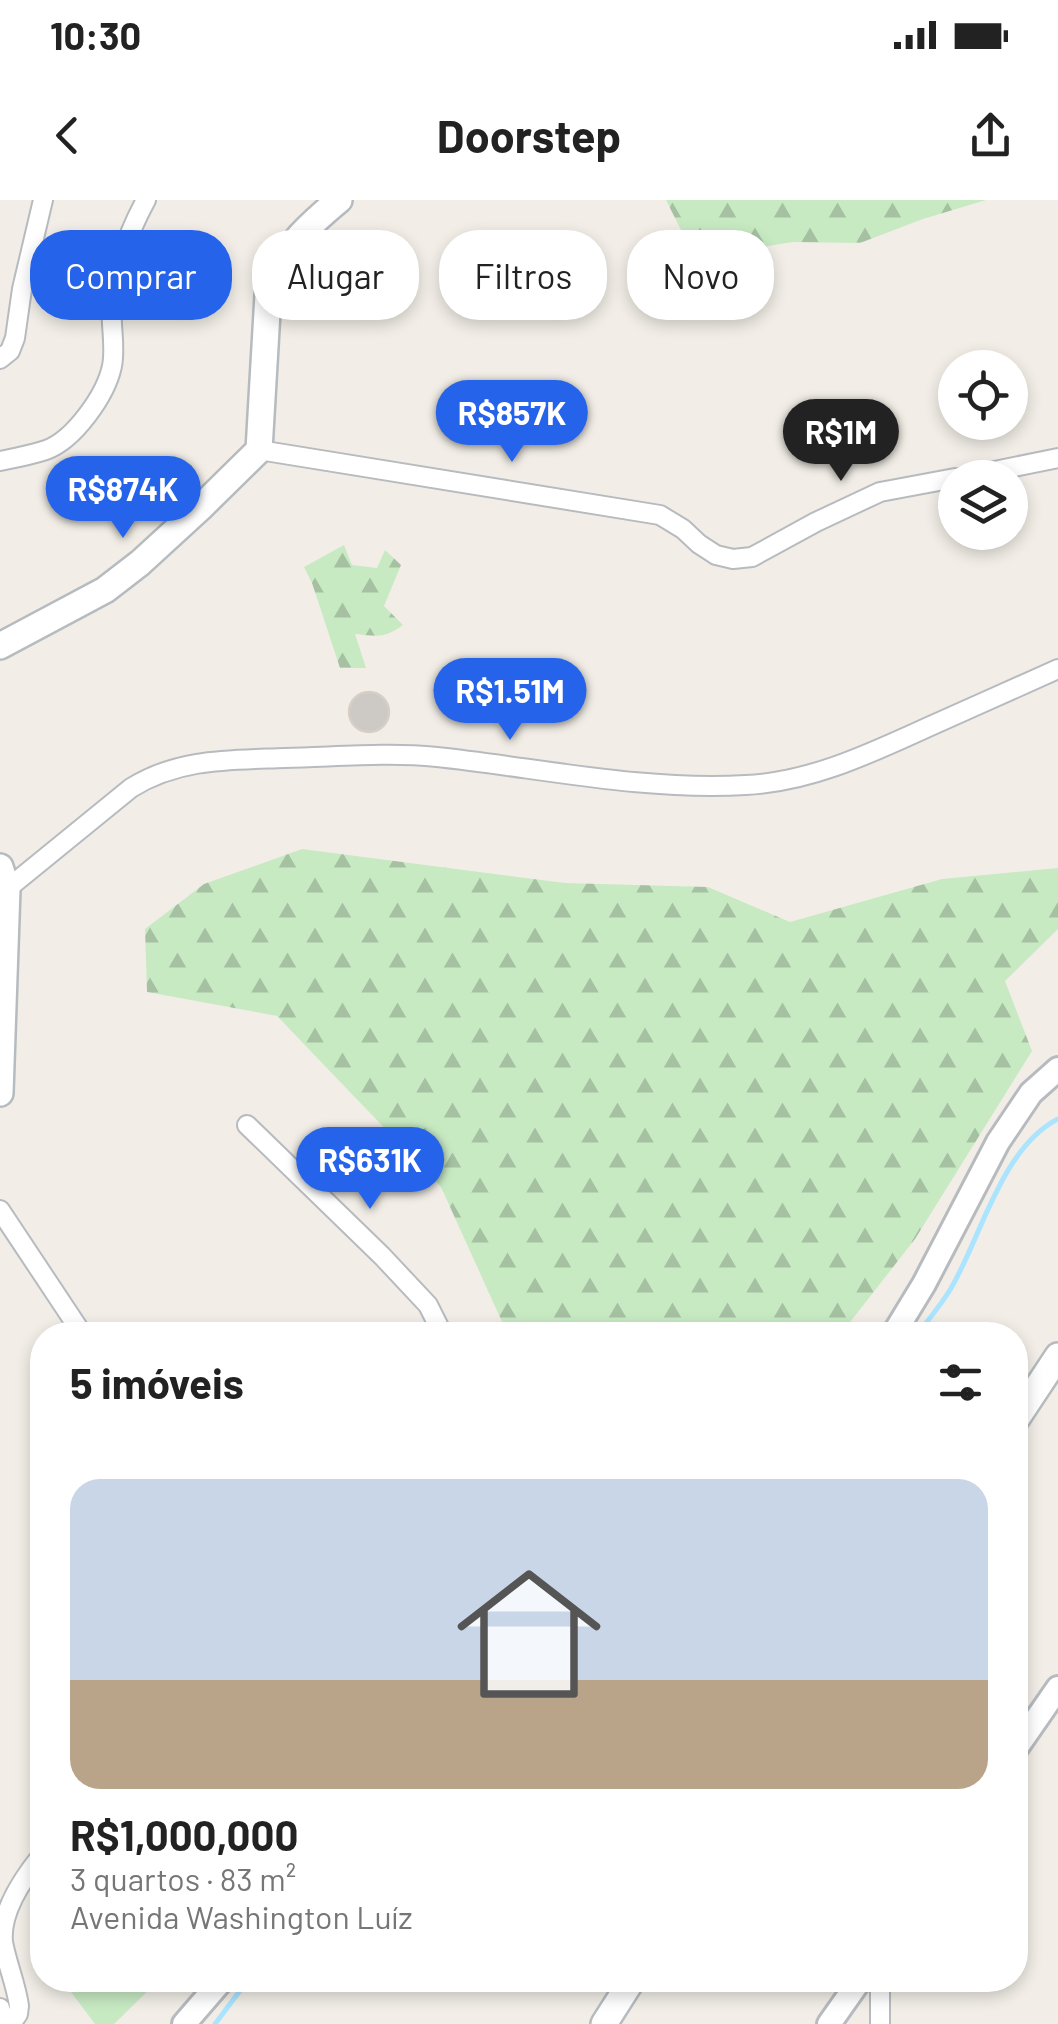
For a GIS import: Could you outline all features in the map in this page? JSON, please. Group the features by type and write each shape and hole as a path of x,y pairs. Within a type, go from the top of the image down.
{"main road":[{"path":"0,646 104,590 200,508 259,450 271,284 287,251 339,200"},
{"path":"0,1093 4,878"},
{"path":"1028,1401 1058,1356"},
{"path":"604,2024 624,1992"}],"street":[{"path":"0,359 16,338 25,272 43,200"},
{"path":"0,461 48,450 62,442 94,405 107,383 113,363 112,305 120,264 146,200"},
{"path":"259,450 660,515 716,555 733,559 752,557 880,492 938,481"},
{"path":"1028,464 1058,458"},
{"path":"4,878 130,788 179,766 232,760 433,757 628,783 749,785 798,778 873,752 1058,669"},
{"path":"901,1322 998,1142 1031,1093 1058,1070"},
{"path":"248,1125 428,1304 437,1322"},
{"path":"0,1210 74,1322"},
{"path":"1028,1731 1058,1688"},
{"path":"8,2024 19,2006 2,1928 11,1902 30,1873"},
{"path":"184,2024 212,1992"},
{"path":"829,2024 852,1992"},
{"path":"880,1992 880,2024"},
{"path":"0,2008 8,2024"}],"green space":[{"path":"666,200 986,200 860,243 774,245 774,230 681,230"},
{"path":"344,545 352,565 377,568 385,550 401,565 384,606 403,625 380,636 355,634 366,668 340,668 304,567"},
{"path":"302,849 565,883 708,887 790,922 942,879 1058,868 1058,929 1005,981 1032,1051 915,1239 850,1322 502,1322 441,1187 277,1016 147,992 145,929 204,884"},
{"path":"71,1992 147,1992 114,2024 95,2024"}],"building":[{"path":"369,692 383,698 389,712 383,726 369,732 355,726 349,712 355,698"}],"waterway":[{"path":"927,1322 950,1290 1007,1172 1038,1133 1058,1119"},
{"path":"215,2024 239,1992"}]}
